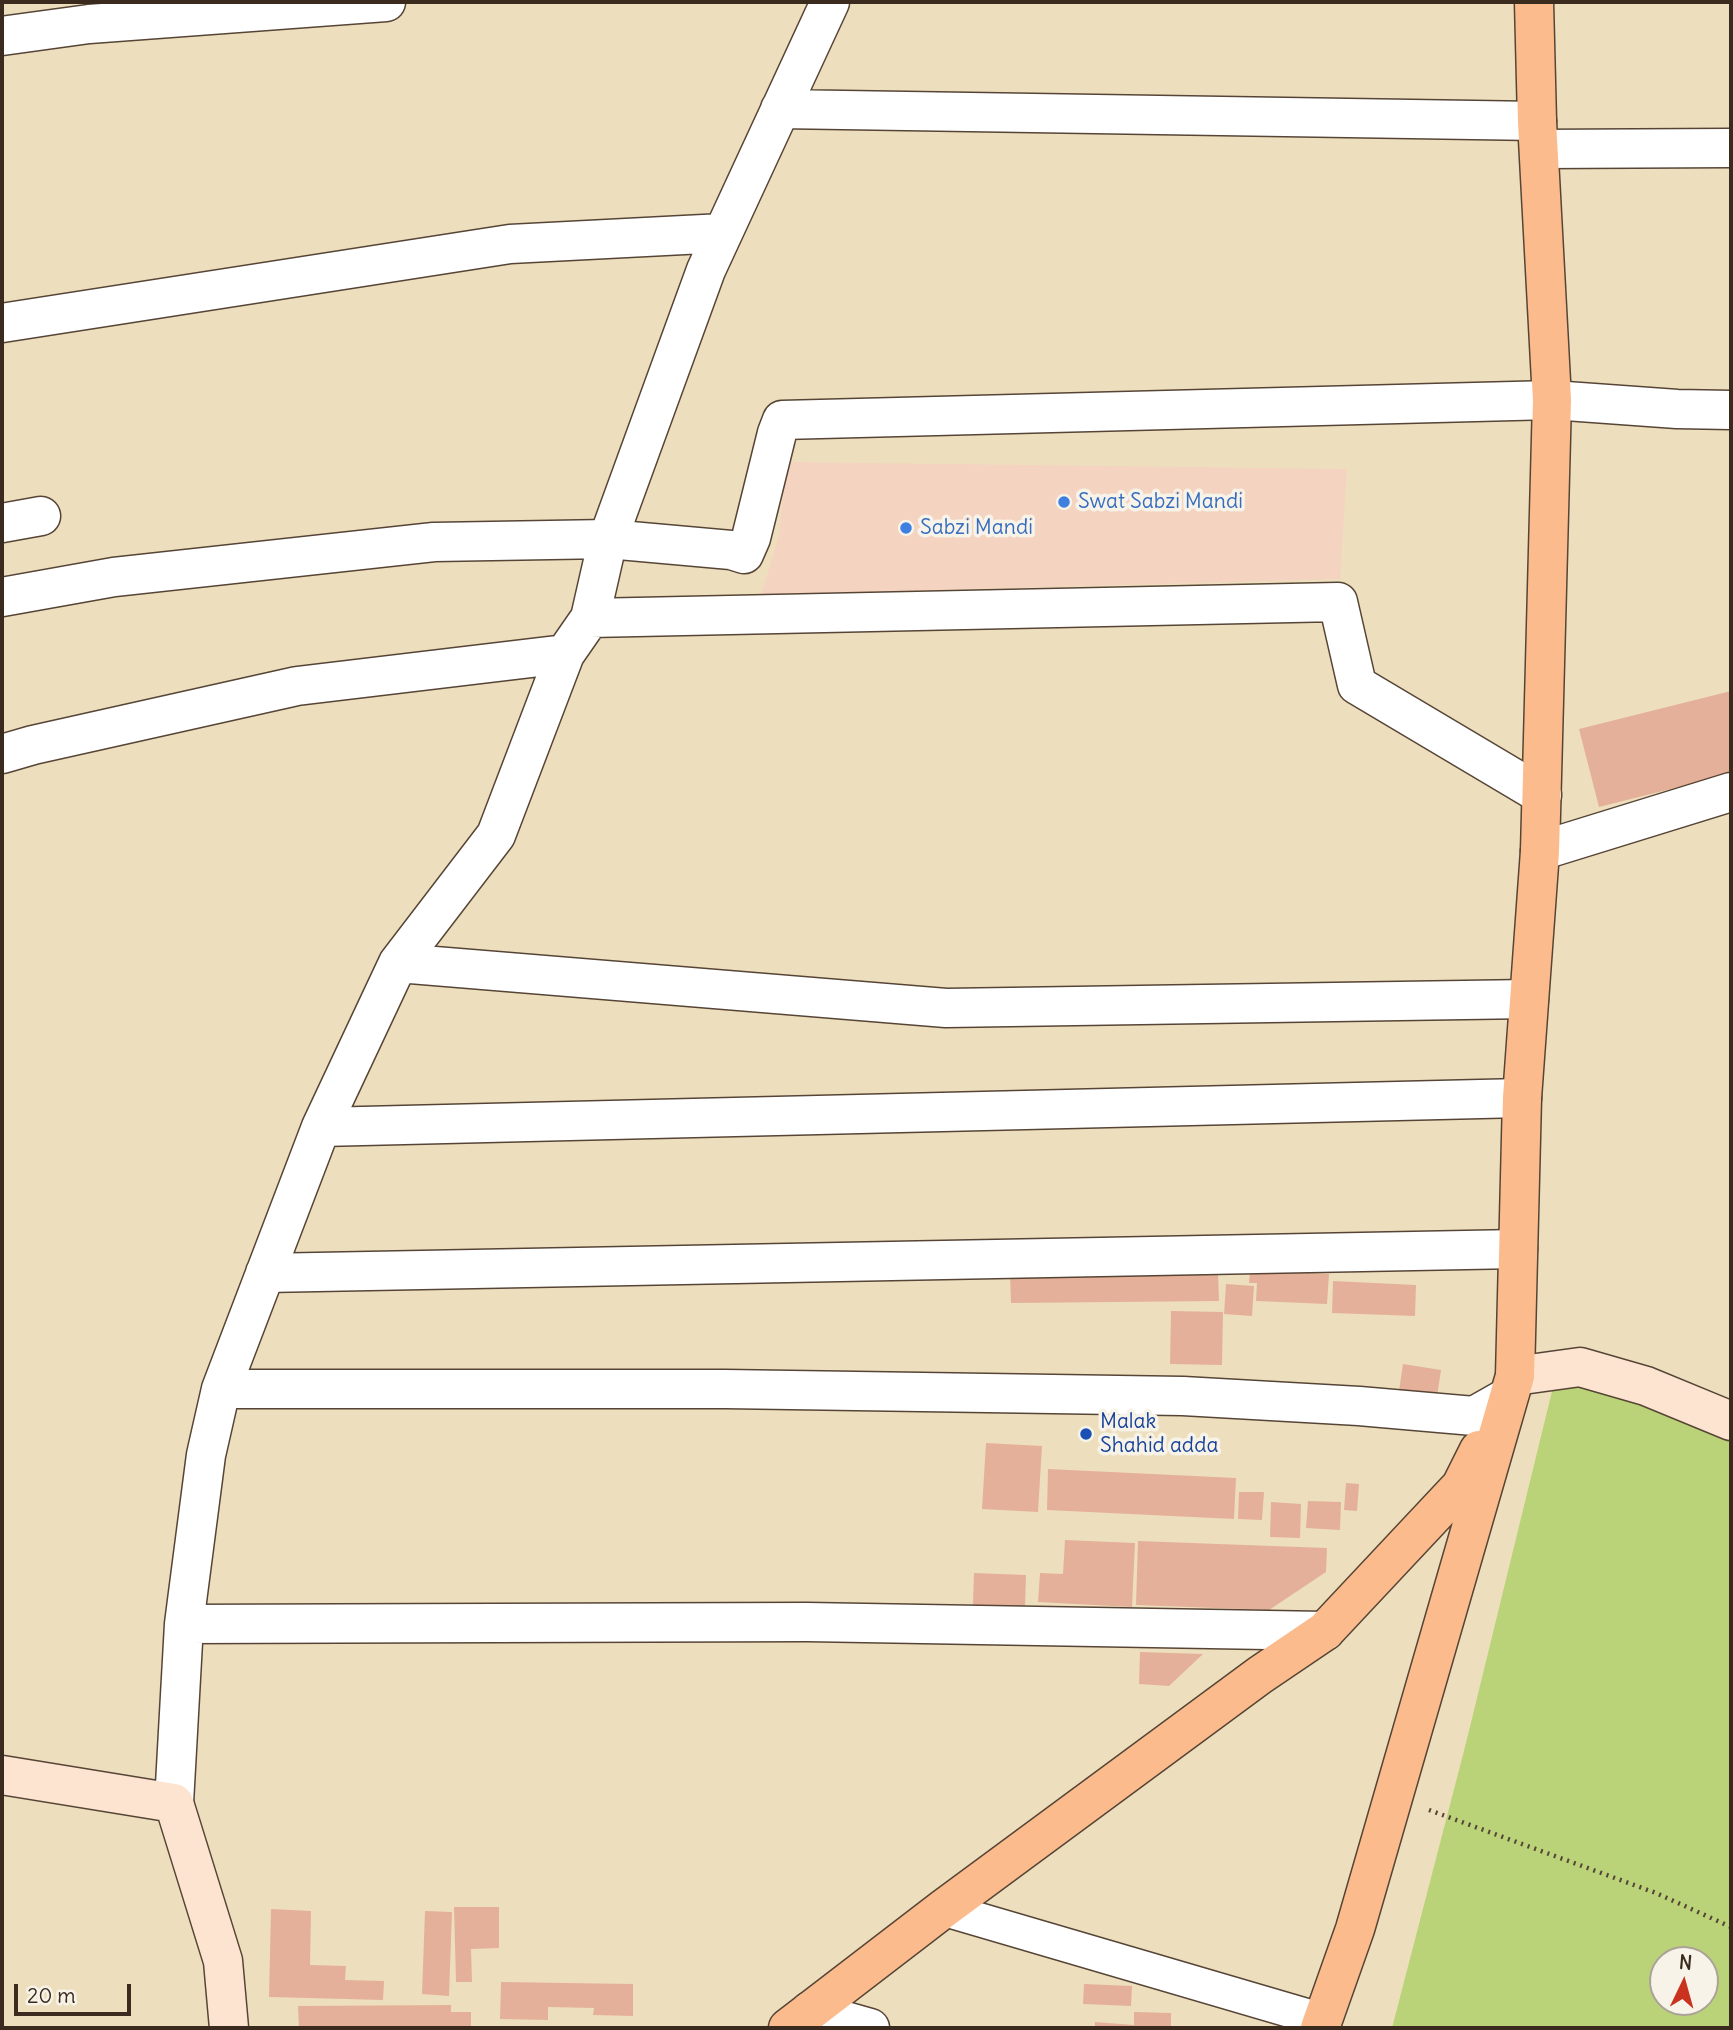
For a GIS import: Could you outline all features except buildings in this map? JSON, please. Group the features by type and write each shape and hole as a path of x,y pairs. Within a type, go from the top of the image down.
{"main road":[{"path":"1321,2024 1355,1929 1509,1387 1518,1249 1522,1098 1540,851 1552,400 1534,2"},
{"path":"799,2020 943,1909 1260,1675 1325,1631 1461,1486 1509,1387 1580,1367 1646,1386 1731,1421"},
{"path":"2,1775 174,1803 223,1961 229,2028"}],"street":[{"path":"2,36 89,24 386,2"},
{"path":"174,1803 184,1623 206,1455 221,1389 321,1127 398,963 496,835 565,654 590,618 608,539 706,270 830,2"},
{"path":"780,109 1538,135 1731,148"},
{"path":"2,323 510,244 723,233"},
{"path":"2,597 114,577 434,542 608,539 731,550 744,554 751,538 782,420 1552,400 1731,410"},
{"path":"2,523 41,516"},
{"path":"590,618 1338,602 1357,685 1542,795"},
{"path":"2,754 297,686 565,654"},
{"path":"1540,851 1731,792"},
{"path":"398,963 946,1008 1529,999"},
{"path":"321,1127 1522,1098"},
{"path":"265,1273 1518,1249"},
{"path":"221,1389 725,1389 1183,1396 1474,1416 1509,1387"},
{"path":"184,1623 807,1622 1325,1631"},
{"path":"943,1909 1321,2024"},
{"path":"799,2020 870,2028"}],"path":[{"path":"1393,1799 1656,1893 1731,1927"}],"shaded area":[{"name":"Swat Sabzi Mandi","path":"786,462 1347,469 1340,579 761,595 779,535"}],"green space":[{"path":"1555,1379 1731,1418 1731,2028 1392,2028 1466,1743"}],"place":[{"name":"Swat Sabzi Mandi","path":"1064,502"},
{"name":"Sabzi Mandi","path":"906,528"},
{"name":"Malak Shahid adda","path":"1086,1434"}]}
